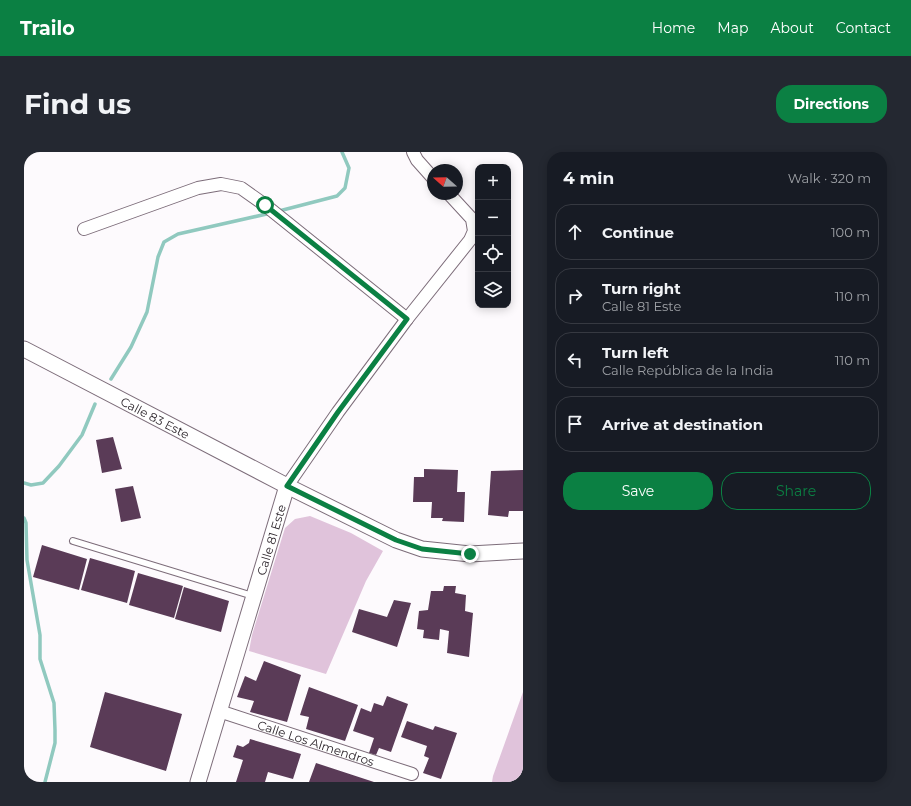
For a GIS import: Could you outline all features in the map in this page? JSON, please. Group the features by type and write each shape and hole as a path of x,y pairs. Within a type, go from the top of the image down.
{"street":[{"path":"413,152 417,160 427,171"},
{"path":"84,230 198,188 221,184 241,188 265,205 407,319"},
{"name":"Calle 81 Este","path":"198,782 287,486 338,412 407,319 470,240 474,231 472,219 454,200"},
{"name":"Calle 83 Este","path":"24,349 287,486 396,540 422,549 470,554 523,551"},
{"name":"Calle Los Almendros","path":"219,711 412,774"}],"lane":[{"path":"73,541 254,596"}],"shaded area":[{"path":"310,516 351,533 383,551 366,581 326,674 249,651 252,635 285,528 295,519"},
{"path":"523,692 523,782 492,782 493,776"}],"building":[{"path":"113,437 122,469 102,473 96,440"},
{"path":"424,469 458,470 457,492 465,492 464,522 442,521 443,518 431,518 432,502 413,502 414,477 424,477"},
{"path":"523,470 523,511 509,511 508,517 488,515 491,471"},
{"path":"133,486 141,518 121,522 115,489"},
{"path":"42,545 87,559 79,590 33,577"},
{"path":"90,558 135,571 127,603 81,590"},
{"path":"138,573 183,586 174,618 129,605"},
{"path":"444,586 456,586 455,593 466,595 465,611 473,613 469,657 447,653 449,631 440,629 439,640 423,638 424,630 417,629 419,611 428,610 431,591 443,591"},
{"path":"184,587 229,601 221,632 175,619"},
{"path":"394,600 411,603 397,647 352,632 359,609 387,617"},
{"path":"264,661 301,675 287,722 250,712 254,701 237,697 245,676 256,681"},
{"path":"309,687 358,705 345,741 306,729 309,717 300,715"},
{"path":"105,692 182,714 166,771 90,747"},
{"path":"387,696 408,704 391,752 379,748 376,755 369,753 374,738 353,731 361,708 371,712 374,703 383,706"},
{"path":"407,721 433,730 435,726 457,733 441,779 423,773 429,758 424,756 427,746 401,737"},
{"path":"250,739 301,754 293,779 268,772 265,782 236,782 243,760 233,757 237,745 243,747 249,743"},
{"path":"316,763 374,782 309,782"}],"waterway":[{"path":"279,211 337,196 345,188 349,168 342,152"},
{"path":"111,379 131,347 147,312 158,257 164,242 178,234 271,213"},
{"path":"24,483 31,485 43,483 59,466 82,435 95,404"},
{"path":"24,518 26,523 27,560 40,635 40,659 54,703 55,743 45,782"}],"route":[{"path":"265,205 407,319 338,412 287,486 396,540 422,549 470,554"}]}
